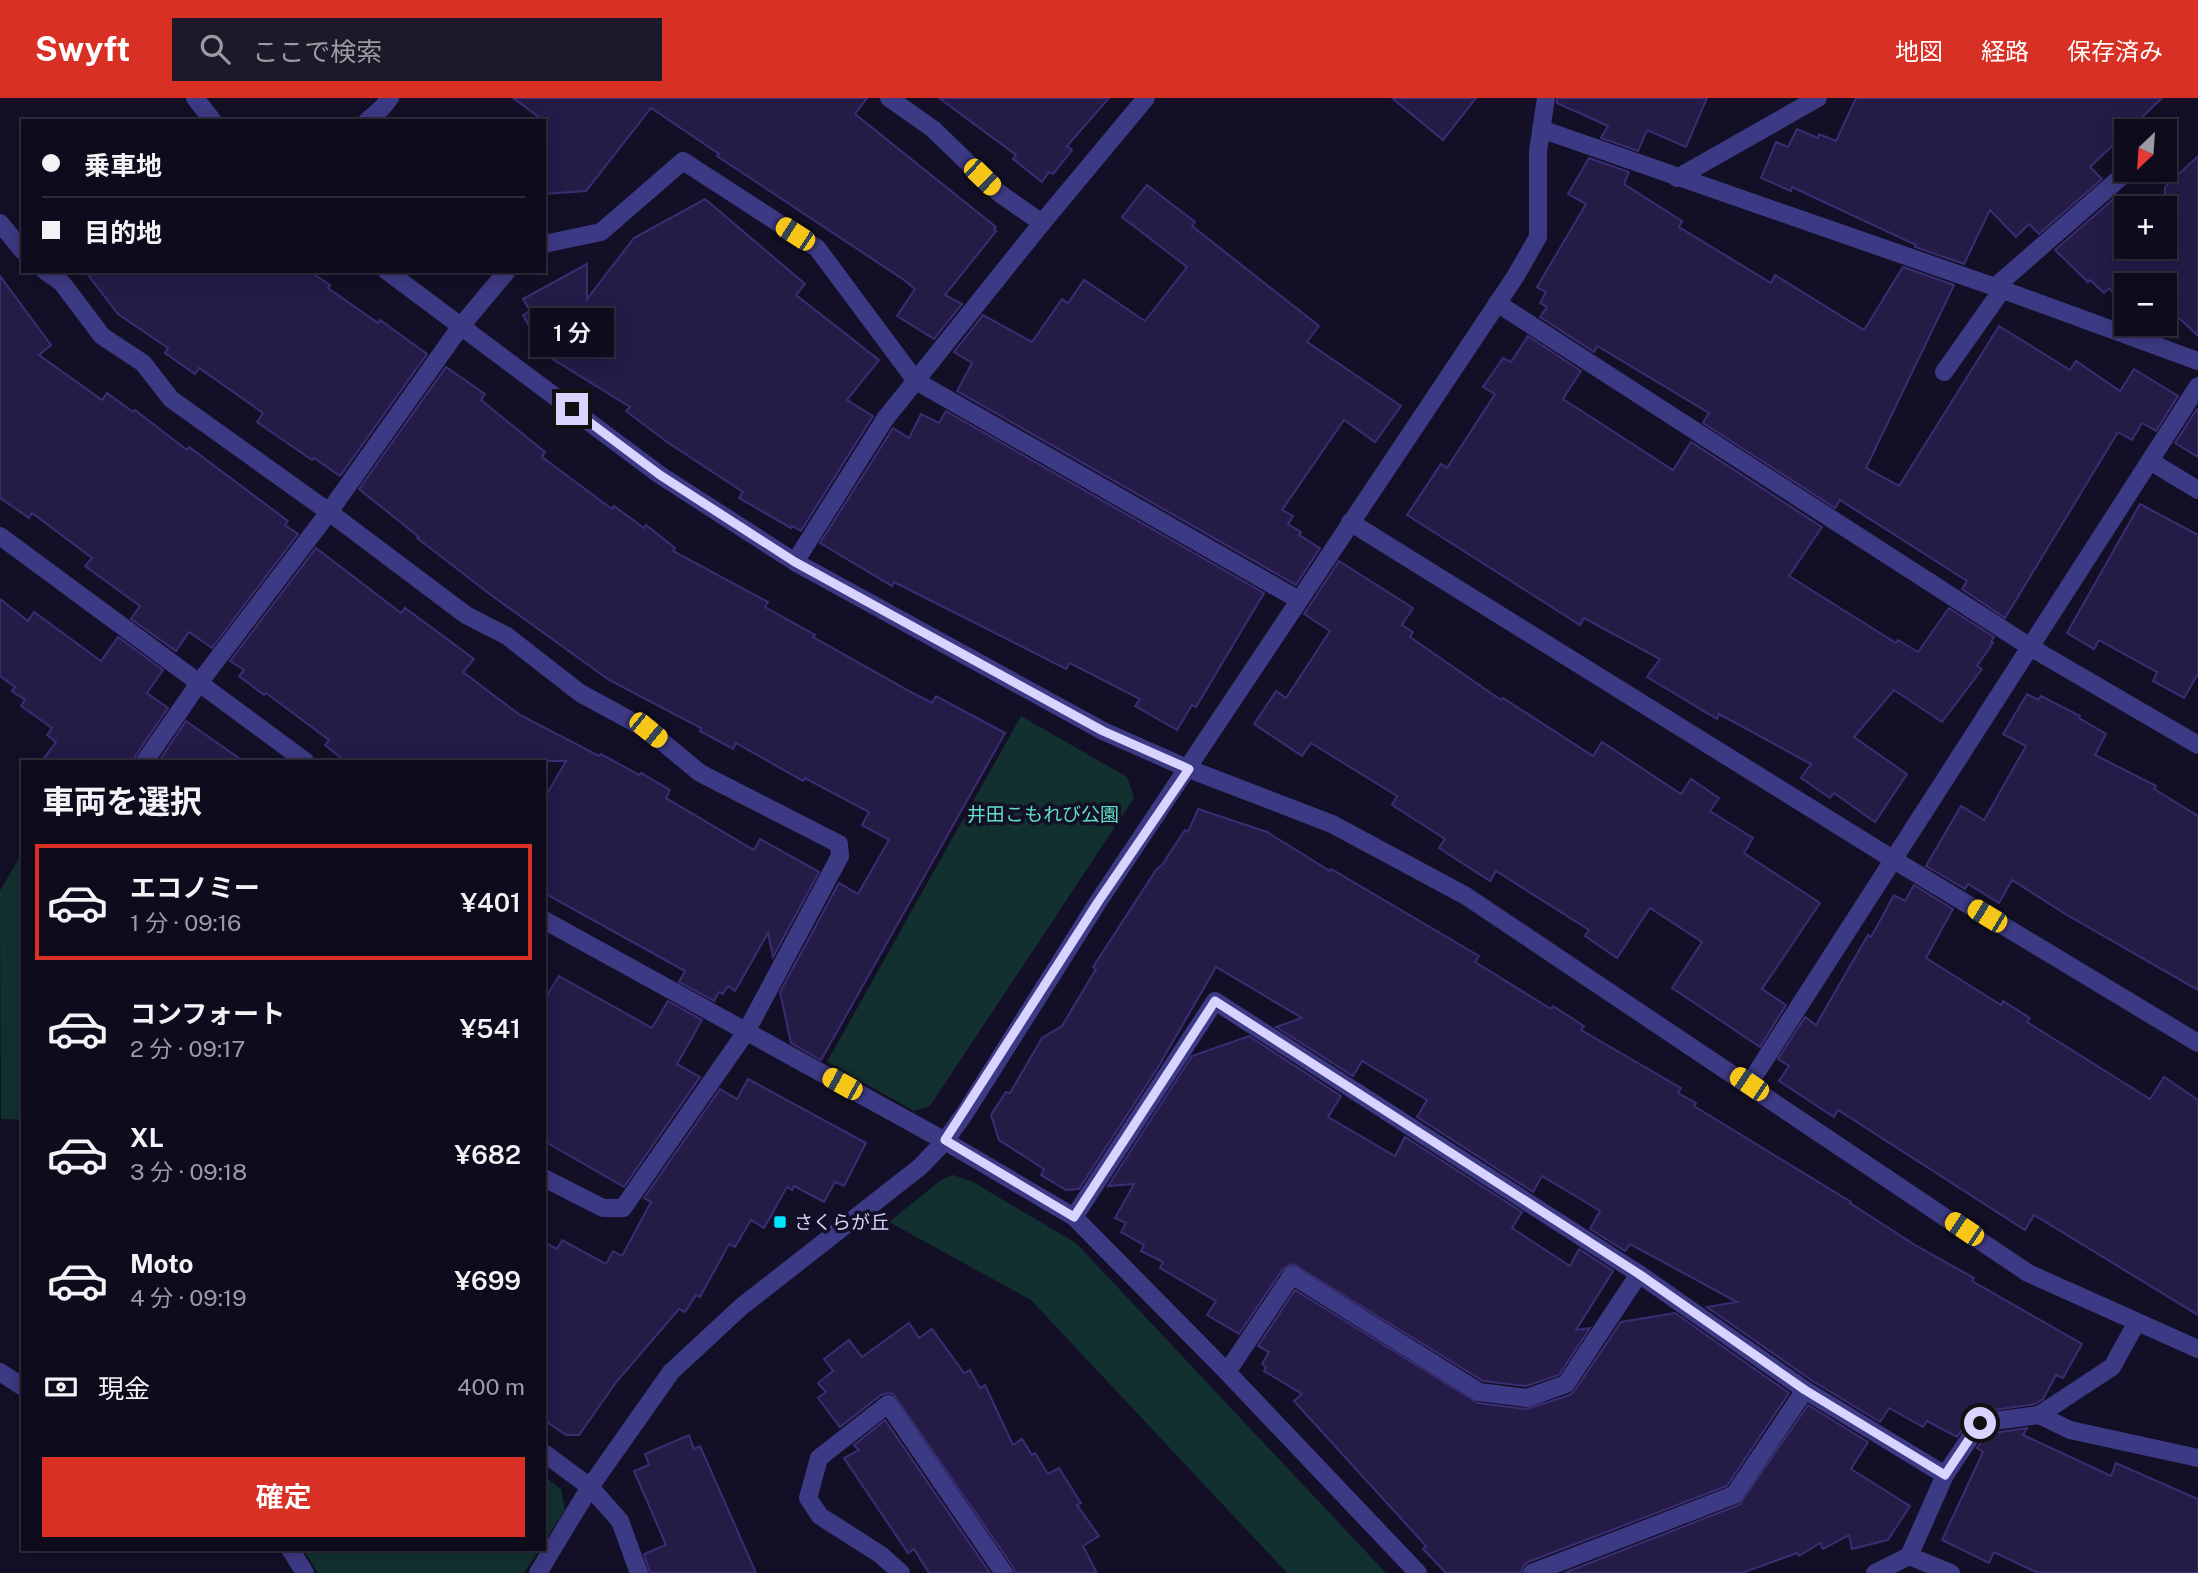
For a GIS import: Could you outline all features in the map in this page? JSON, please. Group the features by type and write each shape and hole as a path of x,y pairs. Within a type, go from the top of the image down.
{"street":[{"path":"195,98 211,119"},
{"path":"369,119 390,98"},
{"path":"889,98 933,129 999,193 1042,223"},
{"path":"795,562 885,419 1146,98"},
{"path":"538,1573 590,1487 671,1372 741,1307 920,1167 945,1140 1098,902 1189,769 1538,237 1538,151 1546,98"},
{"path":"1677,178 1818,98"},
{"path":"1541,129 1999,288 2198,361"},
{"path":"546,244 601,232 683,161 817,248 916,381 1299,600"},
{"path":"1944,372 1999,288 2116,182"},
{"path":"0,223 21,249"},
{"path":"48,273 62,283 102,336 143,363 170,399 329,512 466,615 507,636 580,693 648,730 700,773 839,844 841,856 746,1032 623,1208 603,1208 546,1179"},
{"path":"390,273 660,475 795,562 1103,731 1189,769 1332,824 1466,896 2028,1273 2198,1349"},
{"path":"146,760 199,683 329,512 461,326 505,273"},
{"path":"1497,303 2030,647 2198,745"},
{"path":"1749,1084 2198,386"},
{"path":"2150,461 2198,490"},
{"path":"1350,522 1894,860 2198,1043"},
{"path":"0,536 304,760"},
{"path":"546,921 945,1140 1074,1217 1227,1372 1418,1573"},
{"path":"1074,1217 1215,1001 1639,1274 1805,1390 1945,1475"},
{"path":"1227,1372 1292,1275 1479,1392 1527,1398 1566,1384 1639,1274"},
{"path":"1875,1573 1909,1556 1945,1475 1980,1423 2039,1415 2112,1367 2137,1322"},
{"path":"0,1372 21,1386"},
{"path":"1532,1573 1734,1495 1805,1390"},
{"path":"901,1573 881,1555 820,1516 808,1498 819,1458 888,1404 1004,1573"},
{"path":"2039,1415 2070,1430 2198,1458"},
{"path":"546,1454 590,1487 621,1521 639,1573"},
{"path":"291,1551 305,1573"},
{"path":"1909,1556 1951,1573"}],"green space":[{"name":"井田こもれび公園","path":"1021,716 1127,777 1134,798 930,1106 914,1111 827,1062"},
{"path":"21,858 21,1120 1,1119 0,891"},
{"path":"953,1175 973,1182 1076,1243 1386,1573 1287,1573 1031,1300 889,1222 941,1180"},
{"path":"546,1478 561,1489 565,1510 546,1539"},
{"path":"304,1551 539,1551 524,1573 318,1573"}],"building":[{"path":"513,98 867,98 855,114 996,227 996,231 945,295 962,304 934,339 897,316 915,289 904,280 717,156 719,154 651,108 586,191 546,194 546,119 541,119"},
{"path":"939,98 1109,98 1067,146 1072,150 1053,174 1049,172 1042,182 1013,159 1016,155"},
{"path":"1392,98 1476,98 1443,140"},
{"path":"1557,98 1707,98 1686,147 1647,130 1638,151 1601,138 1608,126 1557,103"},
{"path":"1856,98 2162,98 2140,119 2114,119 2114,144 2090,167 2102,179 2039,234 2029,224 2016,237 1990,210 1964,264 1915,247 1916,245 1792,187 1791,191 1761,178 1776,142 1788,147 1797,129 1818,138 1819,134 1836,141"},
{"path":"2198,156 2198,336 2179,318 2177,320 2177,273 2114,273 2114,294 2109,288 2104,293 2090,280 2088,282 2055,250 2114,198 2114,259 2177,259 2177,196 2165,196 2165,187 2170,182 2177,182 2177,176"},
{"path":"1589,158 1629,172 1624,184 1682,221 1679,227 1771,283 1775,275 1864,330 1903,267 1954,285 1866,468 1899,486 1999,326 2070,370 2076,361 2120,391 2134,369 2178,396 2156,431 2142,423 2132,440 2118,432 2005,618 1962,589 1967,581 1840,500 1835,508 1703,423 1709,413 1597,346 1594,352 1540,317 1547,307 1540,303 1546,292 1537,287 1586,204 1568,194"},
{"path":"1147,185 1195,222 1192,226 1319,326 1307,342 1401,406 1375,442 1344,420 1282,510 1293,516 1288,524 1301,532 1299,535 1320,548 1296,585 957,391 972,363 954,352 983,315 1032,342 1062,299 1068,303 1084,280 1145,321 1187,267 1122,217"},
{"path":"705,199 805,284 796,295 879,360 847,400 873,416 801,531 739,498 743,492 667,442 626,411 630,407 546,355 523,315 530,311 523,299 587,264 587,299 634,238"},
{"path":"87,273 312,273 330,285 328,288 378,323 380,320 427,354 340,476 257,422 263,413 199,368 195,374 165,353 168,348 118,314"},
{"path":"0,276 51,345 39,355 102,400 107,393 133,412 135,410 187,450 189,447 288,521 285,525 298,534 212,648 189,632 176,651 131,619 140,606 85,566 92,558 32,513 29,518 0,498"},
{"path":"1528,336 1581,371 1563,399 1673,470 1691,442 1822,527 1789,576 1896,643 1898,640 1918,652 1949,608 1994,637 1991,642 1993,643 1977,666 1982,669 1942,722 1894,690 1854,737 1907,774 1875,822 1834,793 1830,798 1801,778 1811,764 1719,714 1717,719 1647,677 1660,659 1584,618 1580,625 1407,515 1441,464 1447,468 1495,394 1483,387 1503,358 1511,362"},
{"path":"446,367 485,394 481,400 545,452 542,457 612,509 614,506 644,528 646,525 675,548 673,551 768,602 765,607 911,692 932,703 936,696 1005,733 821,1060 791,1043 780,992 839,883 858,894 889,840 862,825 869,812 805,778 803,781 736,743 733,749 700,731 701,728 609,680 491,595 359,489"},
{"path":"2198,409 2198,457 2175,443"},
{"path":"946,411 1264,593 1196,707 1192,705 1177,730 1135,706 1140,699 1070,663 1066,669 894,582 892,586 820,543 893,428 909,438 921,414 939,423"},
{"path":"2140,504 2198,535 2198,674 2184,698 2153,681 2157,672 2099,640 2094,649 2067,633"},
{"path":"316,548 401,613 405,608 474,659 463,672 520,715 599,756 601,754 639,775 641,773 670,790 666,798 754,850 760,839 819,872 773,957 768,933 735,991 728,986 723,994 719,992 714,1001 679,982 685,971 546,894 546,796 566,761 344,760 325,745 329,740 239,676 244,670 230,661"},
{"path":"1339,561 1413,608 1402,625 1413,632 1410,637 1501,700 1503,698 1593,756 1602,742 1681,794 1691,779 1719,798 1710,811 1753,838 1744,853 1820,903 1762,989 1786,1005 1760,1047 1672,988 1702,942 1650,908 1617,958 1585,936 1589,930 1496,871 1490,881 1439,848 1445,839 1392,805 1397,796 1311,743 1302,756 1254,724 1276,691 1286,698 1330,631 1304,614"},
{"path":"0,599 28,621 34,612 101,661 118,637 163,670 147,693 168,708 134,760 43,760 56,742 47,735 52,728 21,706 25,700 12,691 15,687 0,676"},
{"path":"2027,694 2038,700 2041,696 2080,716 2079,718 2106,734 2095,755 2156,786 2154,789 2198,816 2198,990 2067,915 2012,880 1999,903 1968,884 1965,889 1926,866 1961,806 1984,820 2026,746 2003,734"},
{"path":"186,721 242,760 160,760"},
{"path":"1198,809 1267,832 1479,956 1475,962 1551,1009 1553,1006 1584,1026 1581,1030 1681,1088 1678,1093 1696,1103 1694,1106 1851,1202 1915,1245 1974,1278 1972,1281 2082,1344 2063,1378 2056,1375 2043,1399 2035,1404 1974,1413 1957,1437 1927,1421 1923,1427 1889,1408 1880,1422 1811,1380 1707,1307 1737,1302 1630,1244 1625,1251 1590,1229 1600,1211 1542,1176 1533,1192 1417,1117 1427,1100 1362,1061 1353,1076 1276,1027 1302,1018 1216,967 1157,1069 1079,1189 1066,1190 1041,1175 1044,1169 999,1140 991,1115 1006,1092 1010,1093 1042,1038 1062,1026 1096,969 1093,967 1156,870 1185,830 1188,832"},
{"path":"1914,885 1953,909 1926,958 2001,1005 2003,1001 2030,1018 2027,1022 2150,1099 2164,1077 2198,1100 2198,1315 2034,1215 2025,1230 1838,1110 1834,1117 1779,1081 1789,1066 1778,1059 1805,1017 1816,1025 1894,895 1905,901"},
{"path":"559,976 652,1028 668,1001 702,1020 677,1064 700,1077 624,1187 546,1142 546,997"},
{"path":"1249,1036 1341,1096 1328,1117 1395,1156 1405,1137 1522,1212 1512,1228 1570,1266 1579,1249 1613,1271 1576,1330 1590,1328 1559,1375 1526,1386 1483,1381 1293,1264 1283,1269 1239,1334 1207,1315 1216,1301 1160,1268 1163,1262 1141,1251 1144,1245 1121,1232 1126,1223 1115,1218 1134,1184 1108,1186 1192,1056"},
{"path":"748,1079 866,1143 844,1186 835,1182 824,1202 794,1186 792,1190 787,1187 764,1228 751,1220 735,1247 729,1244 700,1297 696,1295 685,1312 679,1309 617,1381 579,1435 566,1435 546,1421 546,1243 557,1249 562,1240 606,1264 613,1251 622,1256 651,1202 644,1198 720,1089 737,1099"},
{"path":"1295,1290 1478,1403 1526,1409 1570,1395 1621,1322 1675,1313 1789,1393 1727,1486 1528,1562 1521,1573 1446,1573 1423,1549 1426,1546 1294,1401 1302,1394 1264,1371 1266,1367 1262,1364 1269,1352 1258,1346"},
{"path":"909,1323 919,1338 932,1329 964,1373 970,1370 980,1388 985,1385 1013,1445 1022,1439 1048,1474 1059,1468 1081,1503 1077,1505 1099,1536 1083,1546 1097,1573 1015,1573 893,1394 881,1395 840,1427 818,1398 826,1392 818,1383 833,1371 824,1359 849,1340 862,1357"},
{"path":"1808,1405 1868,1442 1851,1469 1910,1506 1888,1540 1852,1549 1849,1535 1823,1549 1820,1543 1799,1556 1797,1553 1742,1573 1564,1573 1739,1505"},
{"path":"885,1420 990,1573 929,1573 914,1549 908,1553 844,1458 859,1450 854,1445"},
{"path":"2027,1428 2023,1435 2111,1476 2116,1463 2198,1499 2198,1573 2038,1573 1994,1552 1989,1563 1942,1540 1983,1452 1977,1448 1987,1434"},
{"path":"689,1435 694,1449 700,1446 756,1573 650,1573 644,1554 666,1545 634,1471 649,1465 645,1454"}],"place":[{"name":"さくらが丘","path":"780,1222"}],"route":[{"path":"572,409 660,475 795,562 1103,731 1189,769 1098,902 965,1113 945,1140 1074,1217 1215,1001 1639,1274 1805,1390 1945,1475 1980,1423"}]}
